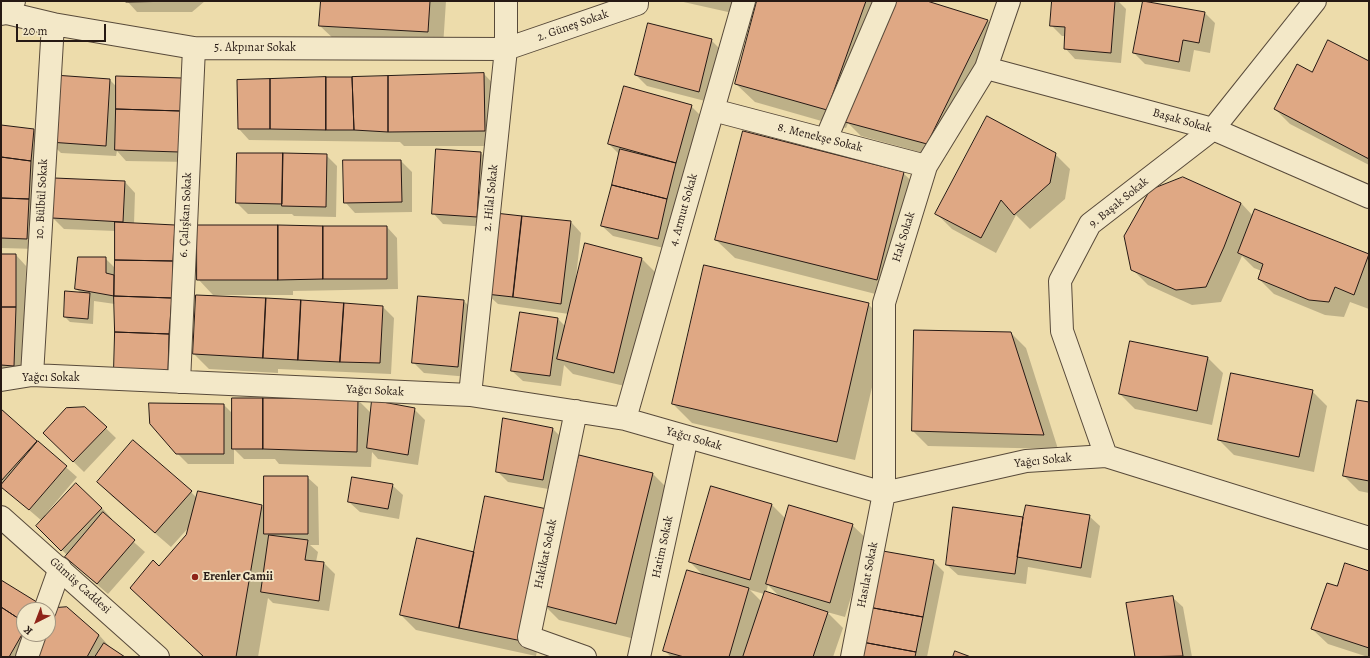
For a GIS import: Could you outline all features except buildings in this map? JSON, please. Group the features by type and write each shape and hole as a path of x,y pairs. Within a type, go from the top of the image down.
{"street":[{"name":"2. Hilal Sokak","path":"470,395 506,49 506,1"},
{"name":"2. Güneş Sokak","path":"506,49 637,4 637,1"},
{"name":"4. Armut Sokak","path":"625,419 744,1"},
{"path":"826,140 885,1"},
{"name":"Hak Sokak","path":"884,493 884,304 926,166 986,68 1009,1"},
{"name":"9. Başak Sokak","path":"1106,456 1062,331 1060,281 1090,224 1213,129 1315,1"},
{"name":"5. Akpınar Sokak","path":"8,9 53,24 194,48 506,49"},
{"name":"10. Bülbül Sokak","path":"32,375 53,24"},
{"name":"6. Çalışkan Sokak","path":"179,382 194,48"},
{"name":"Başak Sokak","path":"986,68 1213,129 1369,197"},
{"name":"8. Menekşe Sokak","path":"713,110 926,166"},
{"name":"Yağcı Sokak","path":"1,380 32,375 470,395 625,419 884,493 1026,461 1106,456 1369,538"},
{"name":"Hakikat Sokak","path":"576,411 529,637 585,657"},
{"name":"Hatim Sokak","path":"639,657 687,437"},
{"name":"Hasılat Sokak","path":"852,657 884,493"},
{"name":"Gümüş Caddesi","path":"1,517 60,568 158,657"},
{"path":"48,602 60,568"},
{"path":"27,657 32,642"}],"place":[{"name":"Erenler Camii","path":"195,577"}]}
